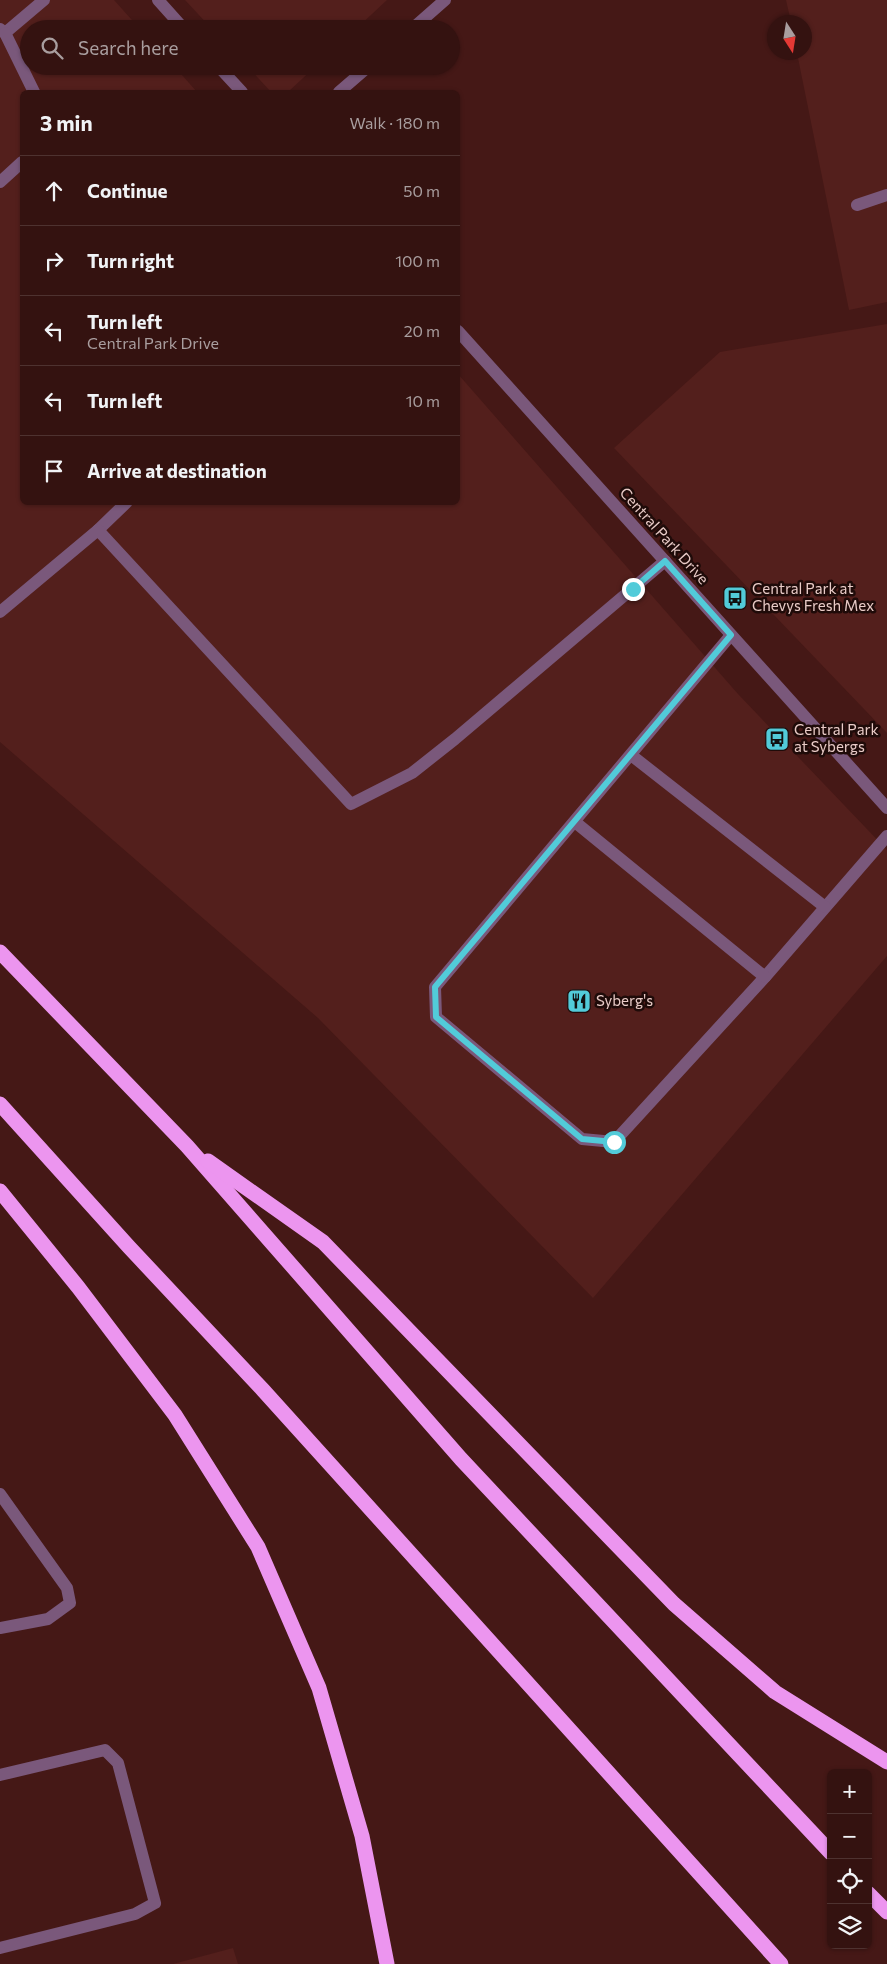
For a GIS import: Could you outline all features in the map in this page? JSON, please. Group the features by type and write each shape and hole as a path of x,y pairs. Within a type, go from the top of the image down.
{"highway":[{"path":"0,952 187,1146 461,1458 827,1849"},
{"path":"0,1104 129,1248 264,1390 781,1964"},
{"path":"187,1146 323,1242 674,1604 775,1692 887,1762"},
{"path":"0,1191 78,1287 175,1415 258,1547 319,1688 362,1836 386,1964"},
{"path":"872,1896 887,1912"}],"street":[{"path":"20,65 2,31 44,0"},
{"path":"158,0 176,20"},
{"path":"422,20 445,0"},
{"path":"25,75 33,90"},
{"path":"226,75 240,90"},
{"path":"341,90 359,75"},
{"path":"0,182 20,164"},
{"path":"857,205 887,195"},
{"name":"Central Park Drive","path":"460,333 887,808"},
{"path":"0,612 98,530 124,505"},
{"path":"98,530 351,804 412,773 455,739 665,561"},
{"path":"731,635 435,987 436,1017 582,1139 614,1142 764,977 887,836"},
{"path":"631,755 825,907"},
{"path":"575,822 764,977"},
{"path":"0,1494 67,1588 70,1603 48,1619 0,1628"},
{"path":"0,1775 105,1750 118,1763 155,1903 136,1914 0,1948"}],"shaded area":[{"path":"0,0 114,0 132,20 20,20 20,75 182,75 195,90 20,90 20,505 460,505 460,376 738,694 887,850 887,956 593,1298 318,1018 0,742"},
{"path":"185,0 387,0 366,20 204,20"},
{"path":"786,0 887,0 887,302 849,310 798,60 812,60 812,15 789,15"},
{"path":"255,75 306,75 290,90 269,90"},
{"path":"887,324 887,733 614,448 720,352"},
{"path":"233,1948 238,1964 173,1964"}],"place":[{"name":"Central Park at Chevys Fresh Mex","path":"735,598"},
{"name":"Central Park at Sybergs","path":"777,739"},
{"name":"Syberg's","path":"579,1001"}],"route":[{"path":"614,1142 582,1139 436,1017 435,987 731,635 665,561 633,589"}]}
